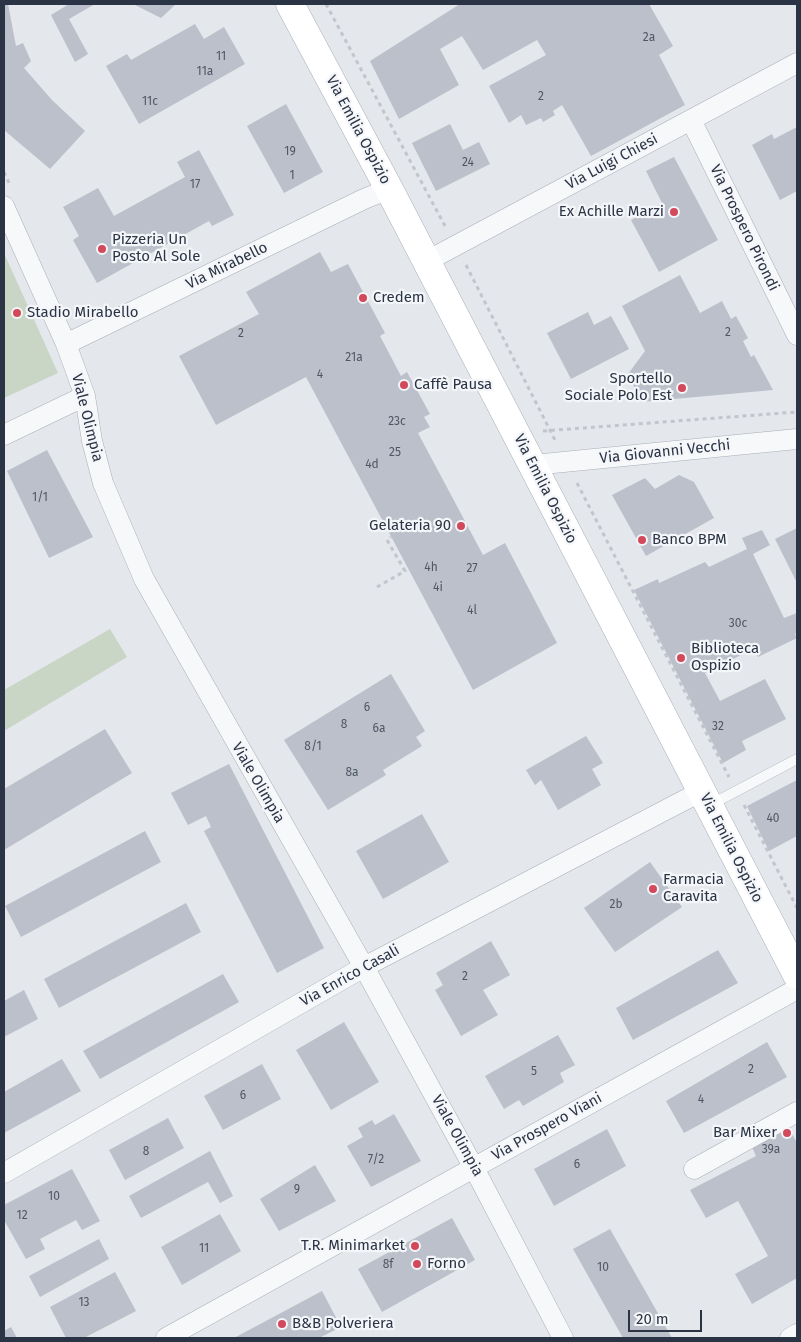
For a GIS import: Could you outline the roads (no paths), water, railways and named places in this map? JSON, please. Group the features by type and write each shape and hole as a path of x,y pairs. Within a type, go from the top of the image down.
{"main road":[{"name":"Via Emilia Ospizio","path":"290,4 389,189 797,975"}],"street":[{"name":"Via Luigi Chiesi","path":"427,262 797,63"},
{"name":"Via Prospero Pirondi","path":"691,120 797,335"},
{"name":"Via Mirabello","path":"66,344 364,199 389,189"},
{"name":"Viale Olimpia","path":"7,197 66,344 84,396 92,441 103,483 144,579 364,967 474,1168 563,1338"},
{"path":"4,435 84,396"},
{"name":"Via Giovanni Vecchi","path":"533,465 797,439"},
{"name":"Via Enrico Casali","path":"4,1173 364,967 706,798"},
{"name":"Via Prospero Viani","path":"166,1338 797,989"},
{"path":"694,1168 797,1112"},
{"path":"790,1338 797,1334"}],"lane":[{"path":"706,798 797,760"}],"place":[{"name":"Ex Achille Marzi","path":"674,212"},
{"name":"Pizzeria Un Posto Al Sole","path":"102,249"},
{"name":"Credem","path":"363,298"},
{"name":"Stadio Mirabello","path":"17,313"},
{"name":"Caffè Pausa","path":"404,385"},
{"name":"Sportello Sociale Polo Est","path":"682,388"},
{"name":"Gelateria 90","path":"461,526"},
{"name":"Banco BPM","path":"642,540"},
{"name":"Biblioteca Ospizio","path":"681,658"},
{"name":"Farmacia Caravita","path":"653,889"},
{"name":"Bar Mixer","path":"787,1133"},
{"name":"T.R. Minimarket","path":"415,1246"},
{"name":"Forno","path":"417,1264"},
{"name":"B&B Polveriera","path":"282,1324"}]}
